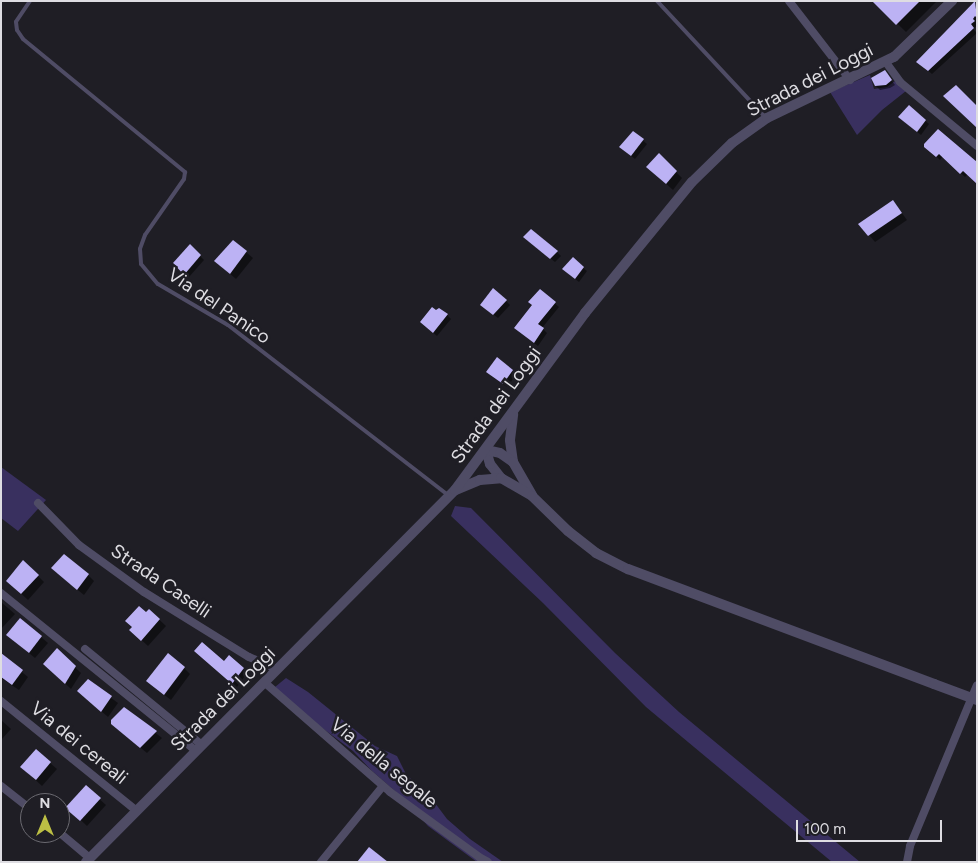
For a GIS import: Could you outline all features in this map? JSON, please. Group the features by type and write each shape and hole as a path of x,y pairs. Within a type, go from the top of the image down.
{"street":[{"path":"789,1 850,80"},
{"name":"Strada dei Loggi","path":"88,860 452,493 486,450 585,313 692,182 732,142 767,118 850,80 894,57 952,1"},
{"path":"885,62 900,82 977,146"},
{"path":"513,412 510,440 513,462 532,496"},
{"path":"513,462 500,453 486,450 490,464 500,478 532,496 568,531 596,553 628,569 977,700"},
{"path":"452,493 480,480 500,478"},
{"name":"Strada Caselli","path":"38,503 79,545 144,592 249,657 277,669"},
{"path":"1,593 199,748"},
{"path":"85,648 199,748"},
{"name":"Via della segale","path":"264,682 383,786 488,862"},
{"path":"907,862 910,846 977,685"},
{"name":"Via dei cereali","path":"1,701 136,811"},
{"path":"1,786 20,801"},
{"path":"321,862 383,786"},
{"path":"70,843 88,860"}],"lane":[{"name":"Via del Panico","path":"30,1 16,22 17,30 23,39 185,172 184,179 145,234 140,249 141,264 158,284 228,324 452,493"},
{"path":"657,1 767,118"}],"shaded area":[{"path":"870,75 874,89 887,87 895,81 906,91 882,110 857,135 830,92"},
{"path":"1,467 46,500 18,531 1,518"},
{"path":"455,506 471,508 615,653 679,712 860,862 832,862 646,707 543,603 451,516"},
{"path":"286,678 308,692 375,746 397,756 406,774 435,803 447,819 470,839 503,862 477,862 428,826 404,799 353,751 290,704 275,687"}],"building":[{"path":"872,1 920,1 896,25"},
{"path":"975,1 977,18 975,16 973,19 975,21 971,24 974,28 928,71 916,62"},
{"path":"885,70 892,80 886,85 875,86 871,78"},
{"path":"956,85 977,106 977,128 943,96"},
{"path":"909,105 926,120 917,132 898,117"},
{"path":"938,129 977,162 977,184 963,171 960,174 939,154 936,157 924,147 924,144"},
{"path":"633,131 644,139 631,156 619,147"},
{"path":"659,153 677,171 666,184 646,167"},
{"path":"893,200 902,213 868,236 858,224"},
{"path":"531,229 558,251 550,259 523,237"},
{"path":"233,240 247,251 230,274 214,261"},
{"path":"190,244 201,255 184,275 173,263"},
{"path":"573,257 584,267 575,279 562,269"},
{"path":"493,288 507,300 493,315 480,305"},
{"path":"540,289 556,302 538,324 544,328 534,343 514,328 532,305 528,302"},
{"path":"432,307 436,310 439,308 448,314 433,333 420,322"},
{"path":"497,357 513,370 503,384 486,372"},
{"path":"64,554 89,574 77,590 51,568"},
{"path":"23,560 39,575 21,594 6,581"},
{"path":"139,606 146,612 149,609 160,619 141,641 129,630 132,627 125,621"},
{"path":"20,618 42,636 29,653 6,635"},
{"path":"202,642 224,661 229,655 244,668 232,684 194,651"},
{"path":"57,648 76,666 65,684 43,664"},
{"path":"1,653 23,670 12,685 1,677"},
{"path":"168,653 185,667 164,695 146,681"},
{"path":"88,679 112,696 101,712 77,691"},
{"path":"124,707 157,731 140,748 111,724 111,720"},
{"path":"36,749 51,762 36,780 20,767"},
{"path":"86,785 101,798 80,821 70,812 70,803"},
{"path":"369,847 388,862 357,862"}]}
